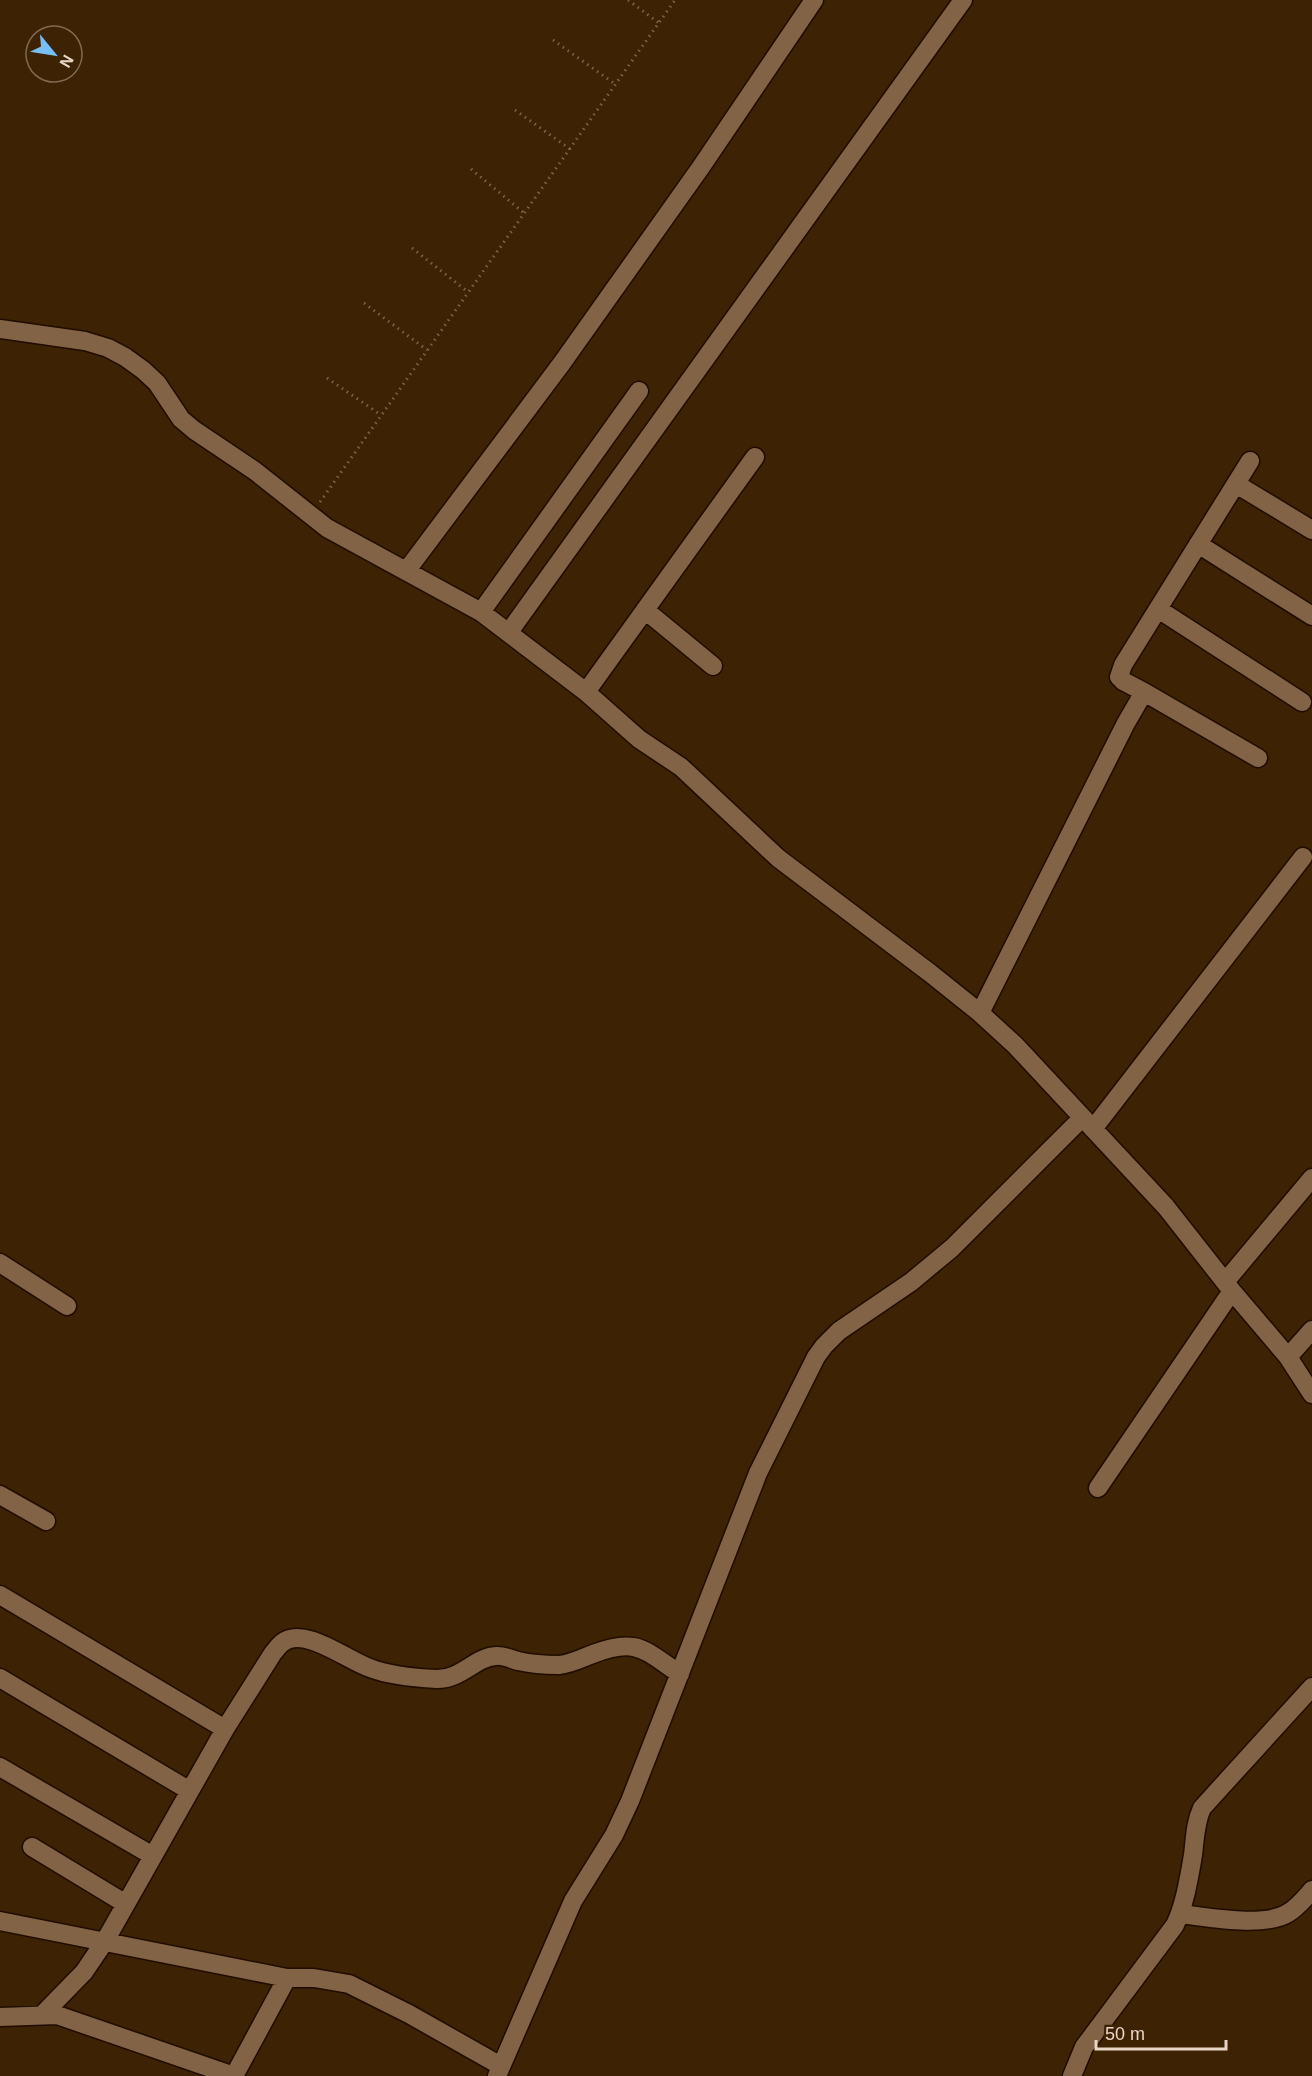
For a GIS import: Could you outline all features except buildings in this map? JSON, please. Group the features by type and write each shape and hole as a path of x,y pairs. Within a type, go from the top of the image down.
{"street":[{"path":"407,570 562,363 702,167 814,0"},
{"path":"510,632 963,0"},
{"path":"0,329 85,341 108,348 124,357 143,370 156,383 182,419 194,430 255,471 343,539 407,570 481,612 510,632 586,692 639,739 681,766 778,858 980,1013 1015,1045 1166,1207 1228,1287 1288,1357 1312,1394"},
{"path":"481,612 639,391"},
{"path":"586,692 755,457"},
{"path":"1250,460 1119,677 1258,758"},
{"path":"1236,483 1312,530"},
{"path":"1198,544 1312,616"},
{"path":"1158,609 1302,702"},
{"path":"645,610 713,666"},
{"path":"980,1013 1144,692"},
{"path":"0,1921 287,1978 314,1978 349,1984 409,2014 499,2071 573,1901 614,1835 630,1801 758,1473 824,1346 839,1331 911,1282 952,1248 1087,1124 1303,857"},
{"path":"1098,1488 1228,1287 1312,1178"},
{"path":"0,1263 67,1306"},
{"path":"1288,1357 1312,1330"},
{"path":"0,1495 46,1521"},
{"path":"0,1595 225,1729"},
{"path":"43,2014 84,1972 105,1941 225,1729 273,1653 289,1639 298,1637 310,1639 367,1668 428,1678 451,1678 495,1655 534,1664 560,1665 574,1662 611,1647 627,1645 644,1650 680,1674"},
{"path":"0,1678 190,1791"},
{"path":"1072,2076 1084,2047 1175,1925 1180,1914 1195,1829 1202,1808 1312,1687"},
{"path":"0,1767 153,1856"},
{"path":"32,1847 126,1904"},
{"path":"1180,1914 1263,1921 1277,1919 1298,1906 1312,1890"},
{"path":"0,2017 57,2015 234,2076 287,1978"}],"path":[{"path":"628,0 659,23"},
{"path":"310,515 675,0"},
{"path":"553,40 615,84"},
{"path":"515,110 570,149"},
{"path":"471,170 524,213"},
{"path":"412,248 468,292"},
{"path":"364,303 427,350"},
{"path":"327,378 381,415"}]}
